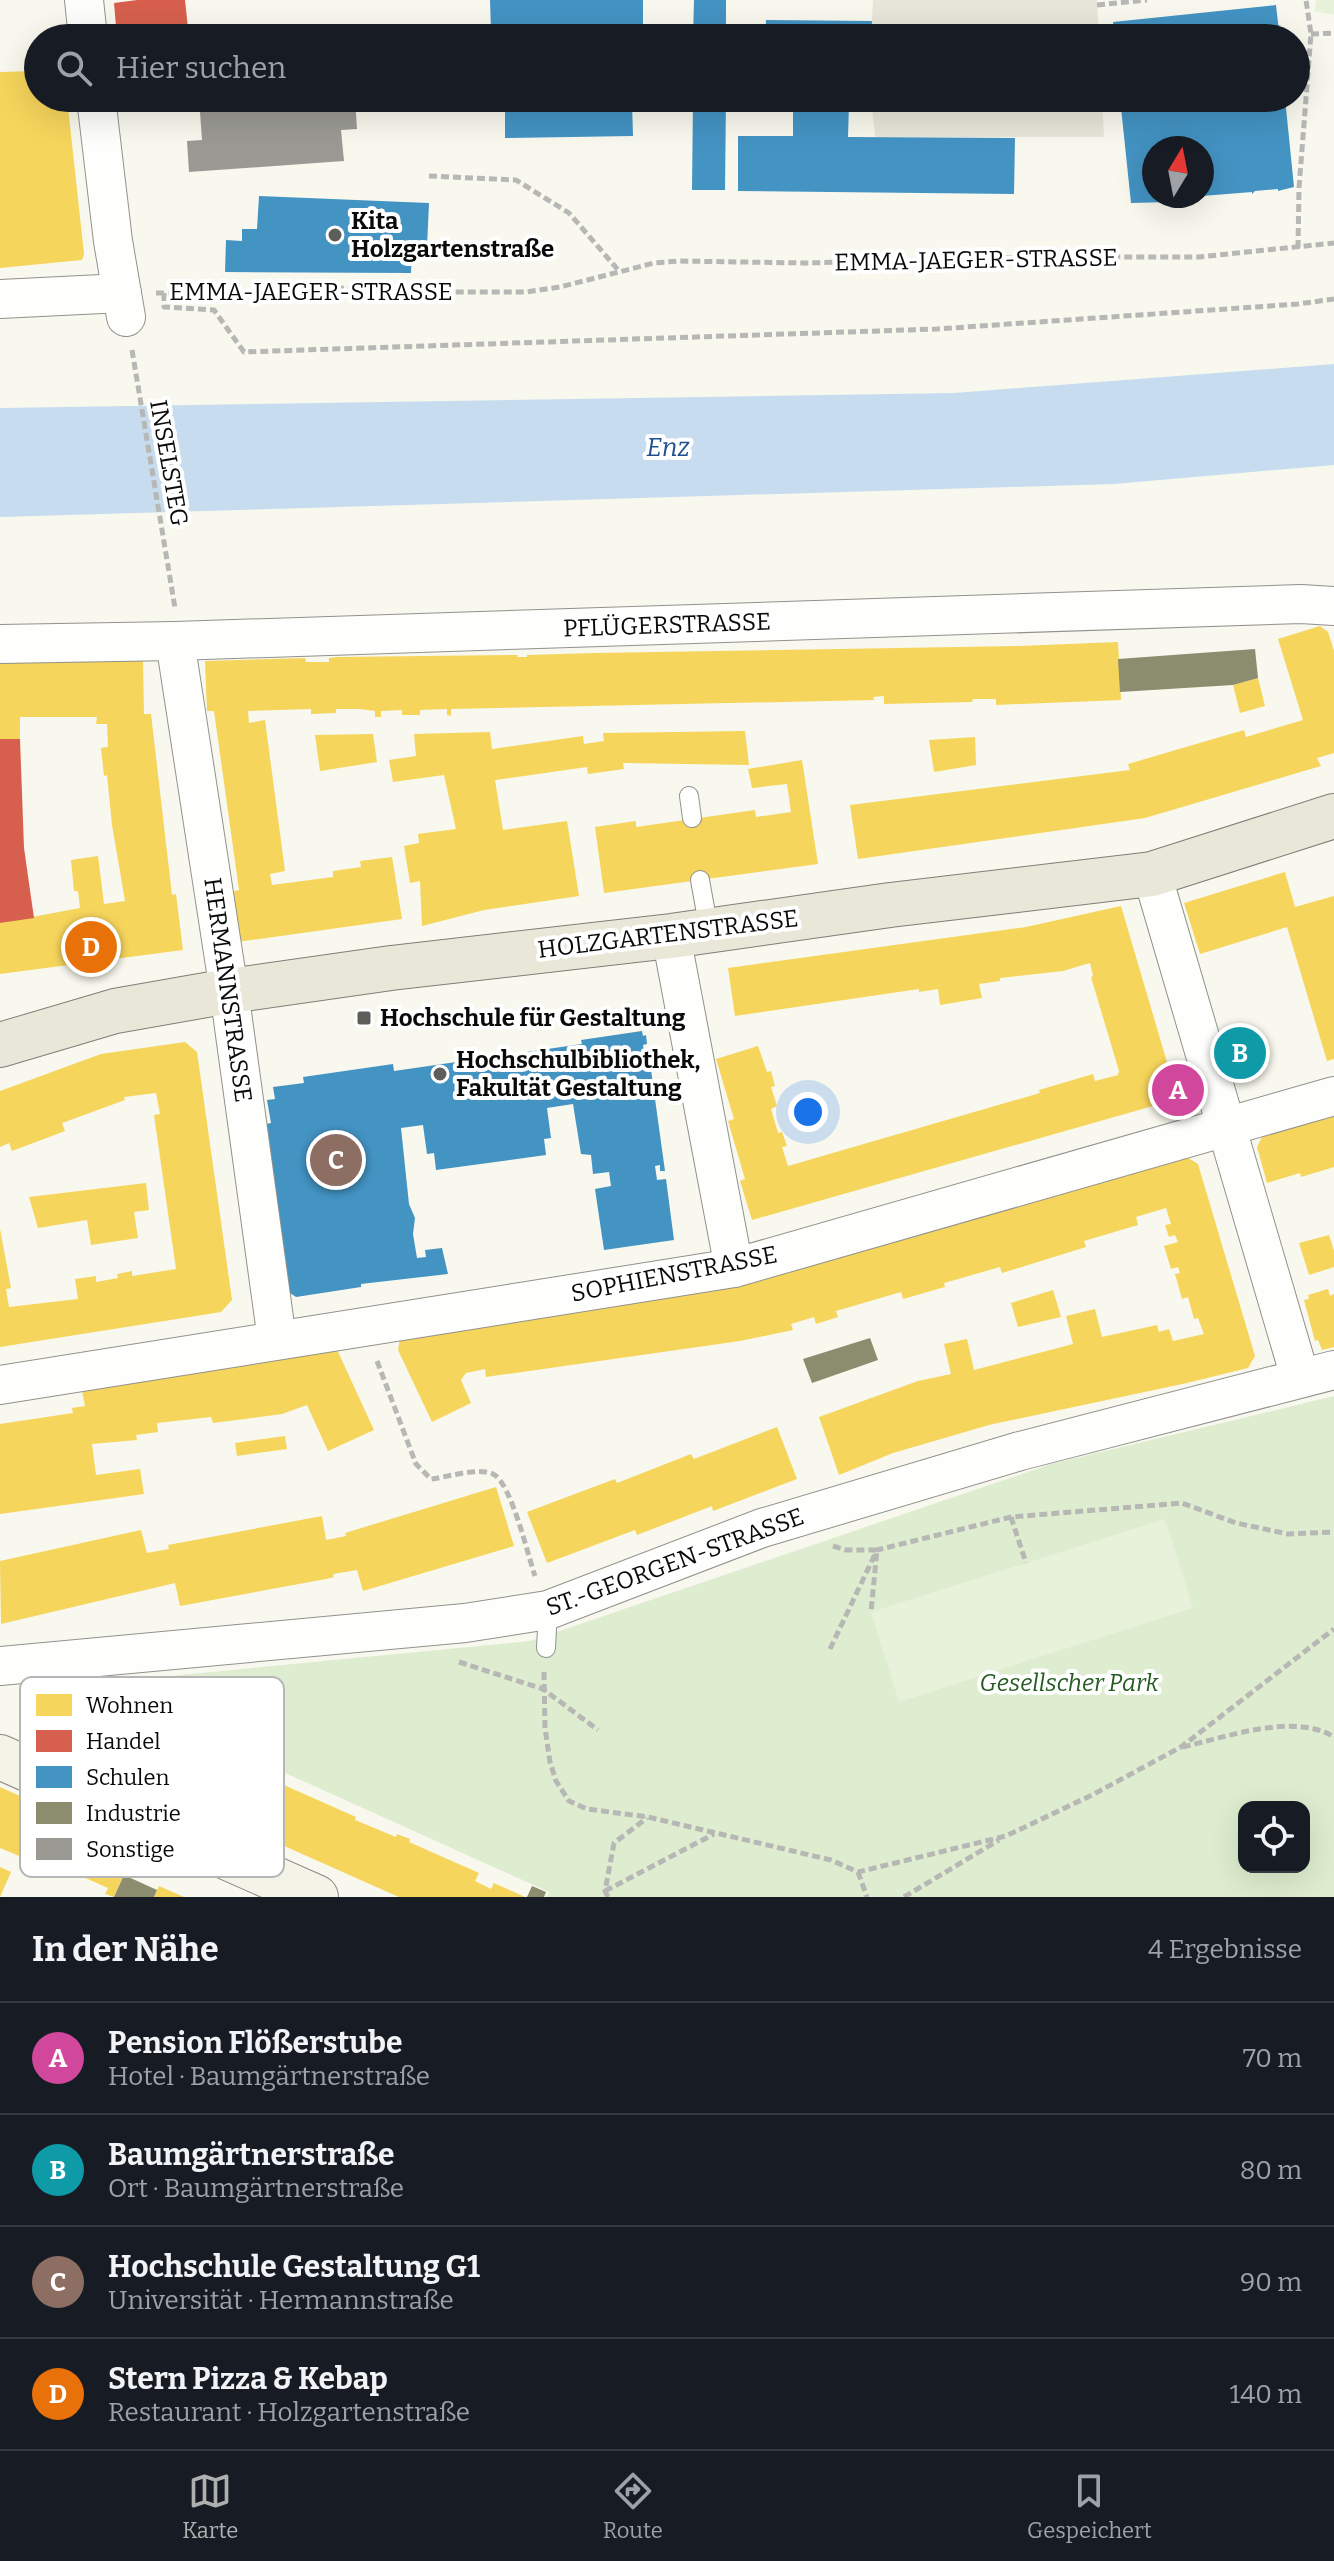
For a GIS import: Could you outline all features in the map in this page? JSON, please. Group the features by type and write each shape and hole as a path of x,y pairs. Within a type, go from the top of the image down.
{"main road":[{"name":"HOLZGARTENSTRASSE","path":"0,1045 115,1011 229,991 391,968 1152,874 1239,845 1333,821"},
{"path":"0,1757 20,1766"},
{"path":"271,1877 316,1897"}],"street":[{"path":"84,0 87,24"},
{"path":"0,299 124,305 98,112"},
{"name":"PFLÜGERSTRASSE","path":"0,644 176,628 1301,604 1334,606"},
{"name":"HERMANNSTRASSE","path":"176,628 277,1340"},
{"path":"1152,874 1227,1128 1317,1374"},
{"path":"690,933 734,1268"},
{"name":"SOPHIENSTRASSE","path":"0,1385 734,1268 1334,1096"},
{"name":"ST.-GEORGEN-STRASSE","path":"0,1666 465,1623 548,1610 762,1528 1020,1451 1317,1374"}],"lane":[{"path":"689,796 692,818"},
{"path":"690,933 700,880"},
{"path":"546,1648 548,1610"}],"path":[{"path":"1097,5 1147,0"},
{"path":"1306,0 1310,24"},
{"path":"1310,27 1310,47"},
{"path":"1311,34 1334,33"},
{"path":"1298,248 1305,112"},
{"path":"429,176 516,180 569,213 619,271"},
{"name":"EMMA-JAEGER-STRASSE","path":"124,305 164,293 221,294 340,288 526,292 679,261 807,263 1032,257 1199,257 1334,243"},
{"path":"164,293 164,307 214,310 244,352 937,329 1334,299"},
{"name":"INSELSTEG","path":"124,305 176,628"},
{"path":"384,1379 416,1464 431,1479 477,1472 491,1473 501,1479 534,1575"},
{"path":"877,1550 1011,1517 1182,1503 1236,1523 1288,1534 1334,1532"},
{"path":"1011,1517 1026,1563"},
{"path":"871,1612 877,1550"},
{"path":"830,1649 877,1550"},
{"path":"904,1897 1006,1836 1092,1795 1181,1747 1334,1629"},
{"path":"455,1661 543,1689 598,1730"},
{"path":"543,1689 545,1728 556,1781 569,1801 587,1809 648,1817 831,1860 858,1872 1006,1836"},
{"path":"1181,1747 1284,1725 1326,1732 1334,1737"},
{"path":"606,1894 614,1843 648,1817"},
{"path":"606,1894 715,1834"},
{"path":"858,1872 867,1897"}],"green space":[{"path":"1316,0 1334,0 1334,15 1314,11"},
{"name":"Gesellscher Park","path":"1334,1396 1334,1897 547,1897 549,1892 284,1772 284,1677 160,1677 530,1641 1051,1464"},
{"path":"1165,1519 1193,1608 899,1702 871,1612"}],"shaded area":[{"path":"873,0 1097,0 1098,24 872,24"},
{"path":"872,112 1103,112 1104,137 875,137"}],"water":[{"name":"Enz","path":"1334,364 1334,465 1114,484 0,517 0,408 954,393"}],"building: Wohnen":[{"path":"24,71 24,112 69,112 84,254 82,260 0,268 0,72"},
{"path":"1320,626 1328,632 1334,651 1334,753 1317,758 1321,766 1145,818 858,859 850,805 1130,770 1128,764 1244,730 1246,737 1303,720 1278,639"},
{"path":"1118,642 1121,700 996,705 996,699 973,699 972,702 884,704 884,696 873,697 874,700 451,709 451,716 447,715 447,709 420,710 420,715 402,715 402,710 381,711 381,717 375,717 375,711 359,709 311,714 311,709 248,711 249,723 265,720 285,871 270,874 272,885 333,877 333,871 361,867 360,861 392,857 402,919 237,942 230,892 239,890 214,711 207,711 205,661 305,658 306,662 329,662 329,658 338,657 527,657"},
{"path":"143,660 144,714 151,714 172,895 176,894 183,950 0,974 0,923 80,908 78,891 74,891 71,860 98,856 104,904 125,901 101,748 108,747 107,724 96,724 97,717 20,717 20,739 0,739 0,663"},
{"path":"1258,678 1265,706 1240,713 1233,685"},
{"path":"745,731 749,765 623,763 624,769 588,774 587,767 495,780 503,830 567,821 579,896 484,910 422,926 420,881 410,883 404,846 419,843 418,834 456,829 444,775 393,782 389,760 416,756 414,734 490,732 492,749 583,736 584,744 604,741 603,733"},
{"path":"373,734 377,762 320,771 315,735"},
{"path":"975,737 976,765 934,772 929,740"},
{"path":"802,760 818,864 604,893 595,827 636,821 636,827 755,810 756,817 791,812 787,784 752,788 748,769"},
{"path":"1285,872 1295,907 1334,896 1334,1059 1327,1061 1287,927 1200,954 1184,903"},
{"path":"1121,906 1174,1086 1163,1089 1167,1102 752,1220 740,1181 745,1179 728,1121 734,1119 716,1059 758,1046 775,1086 771,1087 777,1106 771,1109 778,1133 782,1132 787,1146 782,1147 788,1166 1040,1093 1039,1090 1093,1074 1095,1081 1118,1075 1119,1071 1091,977 1090,963 1063,971 1000,978 1000,981 979,984 982,998 940,1005 938,989 919,992 919,989 735,1016 728,968 1026,927"},
{"path":"1245,1041 1251,1061 1235,1065 1229,1045"},
{"path":"185,1042 197,1052 232,1300 221,1312 0,1347 0,1229 11,1288 6,1289 9,1307 78,1299 75,1279 96,1276 96,1282 118,1278 117,1274 132,1271 132,1276 176,1269 154,1115 160,1114 156,1093 124,1097 125,1100 62,1123 65,1131 12,1151 9,1143 0,1147 0,1091 101,1054"},
{"path":"1334,1112 1334,1167 1267,1183 1257,1147 1264,1133"},
{"path":"1185,1156 1198,1164 1255,1356 1248,1368 989,1425 893,1453 839,1475 819,1417 918,1381 951,1374 944,1344 967,1339 974,1370 1073,1344 1066,1316 1095,1309 1102,1337 1157,1325 1159,1332 1169,1329 1173,1341 1204,1334 1198,1318 1194,1319 1188,1297 1182,1299 1175,1274 1180,1273 1178,1267 1171,1269 1164,1246 1178,1242 1175,1235 1169,1237 1165,1225 1171,1224 1166,1208 1136,1217 1138,1225 1084,1241 1086,1247 1002,1273 1000,1267 903,1299 901,1292 836,1311 838,1317 816,1324 814,1317 791,1324 793,1330 740,1341 486,1377 485,1369 466,1373 461,1380 471,1403 432,1422 398,1350 400,1338 764,1279"},
{"path":"146,1183 149,1210 134,1212 138,1238 91,1245 87,1220 38,1228 29,1197"},
{"path":"1329,1235 1334,1251 1334,1267 1309,1275 1299,1243"},
{"path":"1328,1289 1330,1296 1334,1294 1334,1347 1322,1350 1318,1340 1315,1341 1304,1300 1309,1299 1308,1295"},
{"path":"1053,1290 1061,1317 1018,1327 1011,1303"},
{"path":"333,1341 374,1430 328,1451 307,1405 282,1414 213,1423 211,1417 157,1423 158,1432 136,1435 137,1440 92,1444 96,1475 140,1469 144,1494 0,1514 0,1424 73,1413 72,1408 85,1406 82,1391 295,1352 298,1357"},
{"path":"777,1427 797,1479 713,1511 712,1506 637,1535 635,1530 547,1563 527,1512 615,1479 617,1483 691,1454 694,1459"},
{"path":"285,1436 287,1449 237,1456 235,1443"},
{"path":"496,1487 514,1546 363,1591 357,1570 333,1574 334,1577 326,1579 180,1606 175,1583 1,1624 0,1561 141,1530 147,1553 169,1549 168,1545 322,1516 326,1540"},
{"path":"284,1785 356,1817 355,1820 396,1837 397,1834 410,1839 409,1842 479,1873 475,1881 491,1889 494,1883 525,1897 399,1897 284,1846"},
{"path":"0,1787 20,1796 20,1856 0,1848"},
{"path":"0,1867 11,1872 0,1897"},
{"path":"83,1877 123,1877 114,1897 105,1894 108,1888"},
{"path":"159,1886 184,1897 154,1897"}],"building: Handel":[{"path":"185,0 188,24 116,24 114,3"},
{"path":"0,739 20,739 24,848 34,918 0,923"}],"building: Schulen":[{"path":"490,0 643,0 643,24 491,24"},
{"path":"694,0 726,0 726,24 693,24"},
{"path":"1276,5 1278,24 1113,24"},
{"path":"766,20 872,21 872,24 766,24"},
{"path":"505,112 632,112 633,136 505,138"},
{"path":"693,112 726,112 725,190 692,190"},
{"path":"793,112 849,112 848,137 1015,138 1014,194 738,191 738,136 793,136"},
{"path":"1121,112 1286,112 1294,187 1255,191 1252,194 1214,195 1214,136 1142,136 1142,203 1131,203"},
{"name":"Kita Holzgartenstraße","path":"259,196 429,203 427,247 412,247 411,273 225,272 226,240 242,241 242,229 257,229"},
{"path":"642,1031 643,1036 646,1035 647,1044 643,1045 647,1071 651,1070 665,1171 660,1171 660,1165 655,1166 657,1180 666,1179 674,1240 604,1250 595,1189 611,1186 609,1172 593,1174 591,1155 581,1154 573,1104 547,1108 551,1138 544,1139 546,1155 436,1170 434,1153 427,1154 423,1125 401,1128 409,1204 415,1218 413,1234 417,1258 426,1257 425,1250 442,1248 448,1274 361,1284 361,1287 296,1297 290,1293 274,1177 269,1178 261,1125 271,1123 267,1100 275,1099 273,1087 304,1083 303,1077 393,1064 394,1071 582,1044 581,1040"}],"building: Industrie":[{"path":"1255,649 1258,678 1233,685 1120,692 1118,659"},
{"path":"870,1338 878,1360 812,1383 803,1359"},
{"path":"123,1877 157,1890 154,1897 114,1897"},
{"path":"532,1886 546,1892 544,1897 527,1897"}],"building: Sonstige":[{"path":"200,112 356,112 357,129 341,130 344,161 189,172 187,141 202,140"}],"place":[{"name":"Kita Holzgartenstraße","path":"335,235"},
{"name":"Stern Pizza & Kebap","path":"91,947"},
{"name":"Hochschule für Gestaltung","path":"364,1018"},
{"name":"Baumgärtnerstraße","path":"1240,1053"},
{"name":"Hochschulbibliothek, Fakultät Gestaltung","path":"440,1074"},
{"name":"Pension Flößerstube","path":"1178,1090"},
{"name":"Hochschule Gestaltung G1","path":"336,1160"}]}
